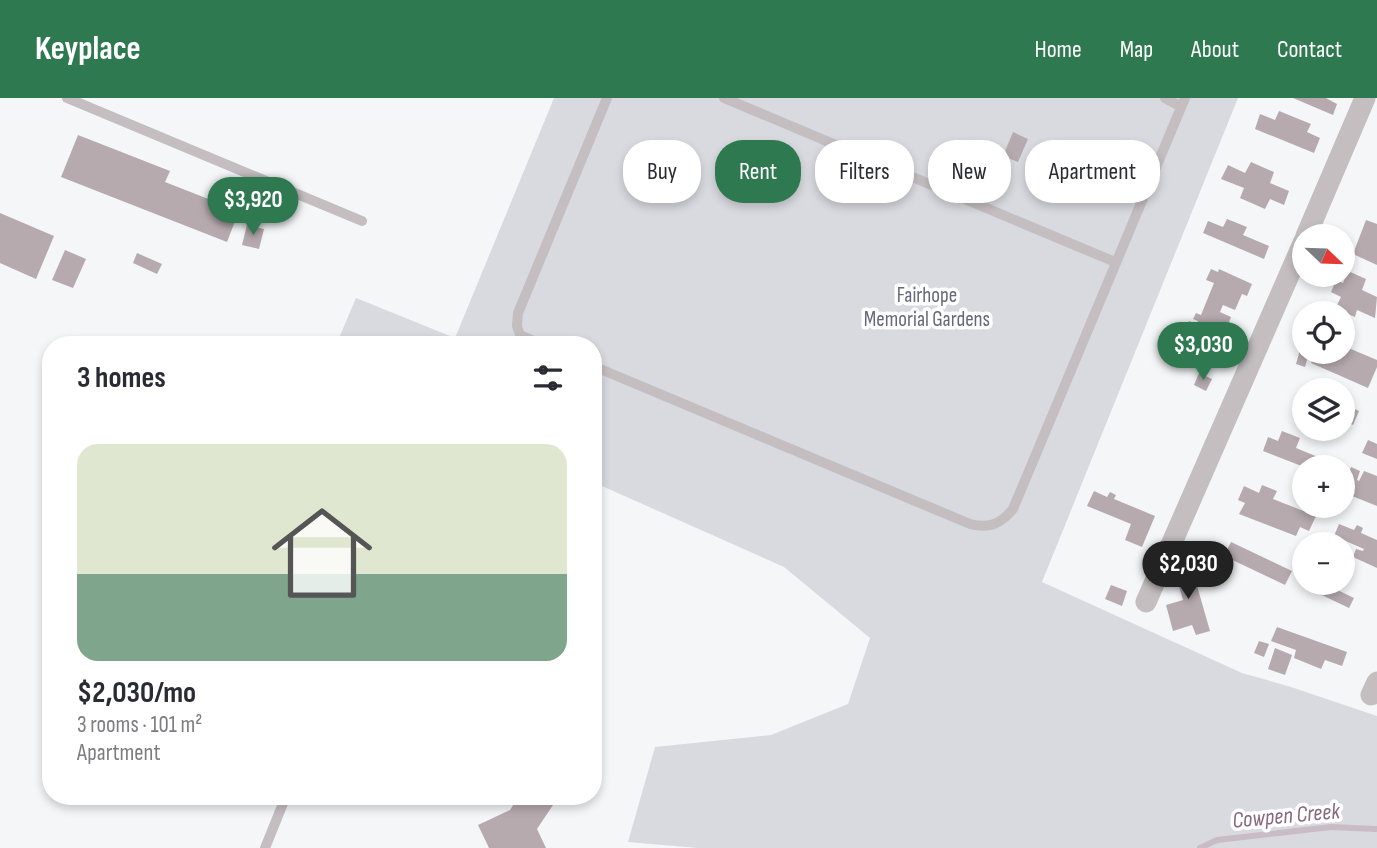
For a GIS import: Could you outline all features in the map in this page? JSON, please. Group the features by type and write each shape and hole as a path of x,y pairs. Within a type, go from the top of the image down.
{"street":[{"path":"1311,224 1365,98"},
{"path":"1146,602 1292,268"}],"lane":[{"path":"67,98 362,221"},
{"path":"522,336 517,326 518,313 607,98"},
{"path":"724,98 1115,262"},
{"path":"602,370 982,527 1002,522 1013,509 1183,102 1164,98"},
{"path":"265,848 282,805"}],"green space":[{"name":"Fairhope Memorial Gardens","path":"554,98 1238,98 1042,582 1242,673 1377,716 1377,848 698,848 628,842 655,747 771,735 848,704 870,638 784,567 602,486 602,336 456,336"},
{"path":"356,298 450,336 340,336"}],"building":[{"path":"1293,98 1326,98 1337,104 1333,115"},
{"path":"1279,111 1311,124 1307,132 1320,138 1314,153 1255,129 1260,114 1275,120"},
{"path":"1013,132 1028,139 1025,140 1018,162 1011,159 1010,140"},
{"path":"78,135 170,171 165,182 239,211 227,242 61,177"},
{"path":"1251,162 1274,172 1270,183 1289,191 1284,205 1270,199 1265,209 1240,198 1244,188 1221,179 1228,165 1245,173"},
{"path":"0,213 54,236 36,279 0,263"},
{"path":"1227,219 1247,227 1243,235 1269,246 1264,259 1203,233 1208,221 1223,227"},
{"path":"1366,220 1377,224 1377,265 1355,255"},
{"path":"247,225 264,229 259,249 242,245"},
{"path":"65,250 86,259 73,288 52,280"},
{"path":"137,253 162,264 157,274 133,263"},
{"path":"1211,269 1218,272 1219,269 1252,284 1247,296 1242,294 1235,310 1223,305 1220,312 1231,317 1226,330 1215,326 1206,347 1190,342 1192,336 1184,333 1189,321 1197,324 1198,321 1193,319 1196,313 1201,315 1214,283 1206,280"},
{"path":"1355,274 1366,279 1362,290 1377,297 1375,318 1357,310 1355,317 1355,301 1339,301 1341,297 1331,292 1333,287 1355,287"},
{"path":"1355,351 1377,360 1377,367 1368,388 1355,382 1355,378 1345,378 1313,364 1355,364"},
{"path":"1199,373 1212,379 1206,391 1194,385"},
{"path":"1282,431 1292,435 1292,441 1299,441 1296,448 1313,455 1292,455 1292,462 1263,451 1268,437 1278,441"},
{"path":"1368,440 1377,444 1377,459 1362,453"},
{"path":"1355,469 1360,471 1359,481 1364,471 1377,476 1377,506 1355,497"},
{"path":"1262,485 1277,491 1273,499 1292,507 1292,518 1315,518 1309,531 1300,527 1298,532 1292,532 1292,534 1239,514 1245,503 1238,500 1244,486 1259,493"},
{"path":"1094,491 1107,497 1110,492 1116,495 1114,499 1155,516 1142,547 1125,540 1131,524 1087,506"},
{"path":"1339,524 1354,530 1357,525 1363,528 1361,533 1377,540 1377,568 1355,558 1356,549 1364,549 1355,545 1355,532 1336,532"},
{"path":"1231,542 1292,571 1285,585 1224,556"},
{"path":"1189,558 1210,631 1196,635 1192,625 1173,631 1166,605 1183,600 1172,562"},
{"path":"1111,585 1127,591 1122,606 1105,599"},
{"path":"1322,595 1348,595 1354,598 1349,608"},
{"path":"1277,627 1347,652 1342,666 1325,660 1321,669 1294,658 1296,650 1271,641"},
{"path":"1259,641 1269,644 1264,657 1254,653"},
{"path":"1275,648 1292,655 1285,675 1268,669"},
{"path":"513,805 553,805 537,829 546,848 489,848 478,825 510,810"}],"waterway":[{"name":"Cowpen Creek","path":"1200,848 1217,840 1331,827 1377,829"}]}
